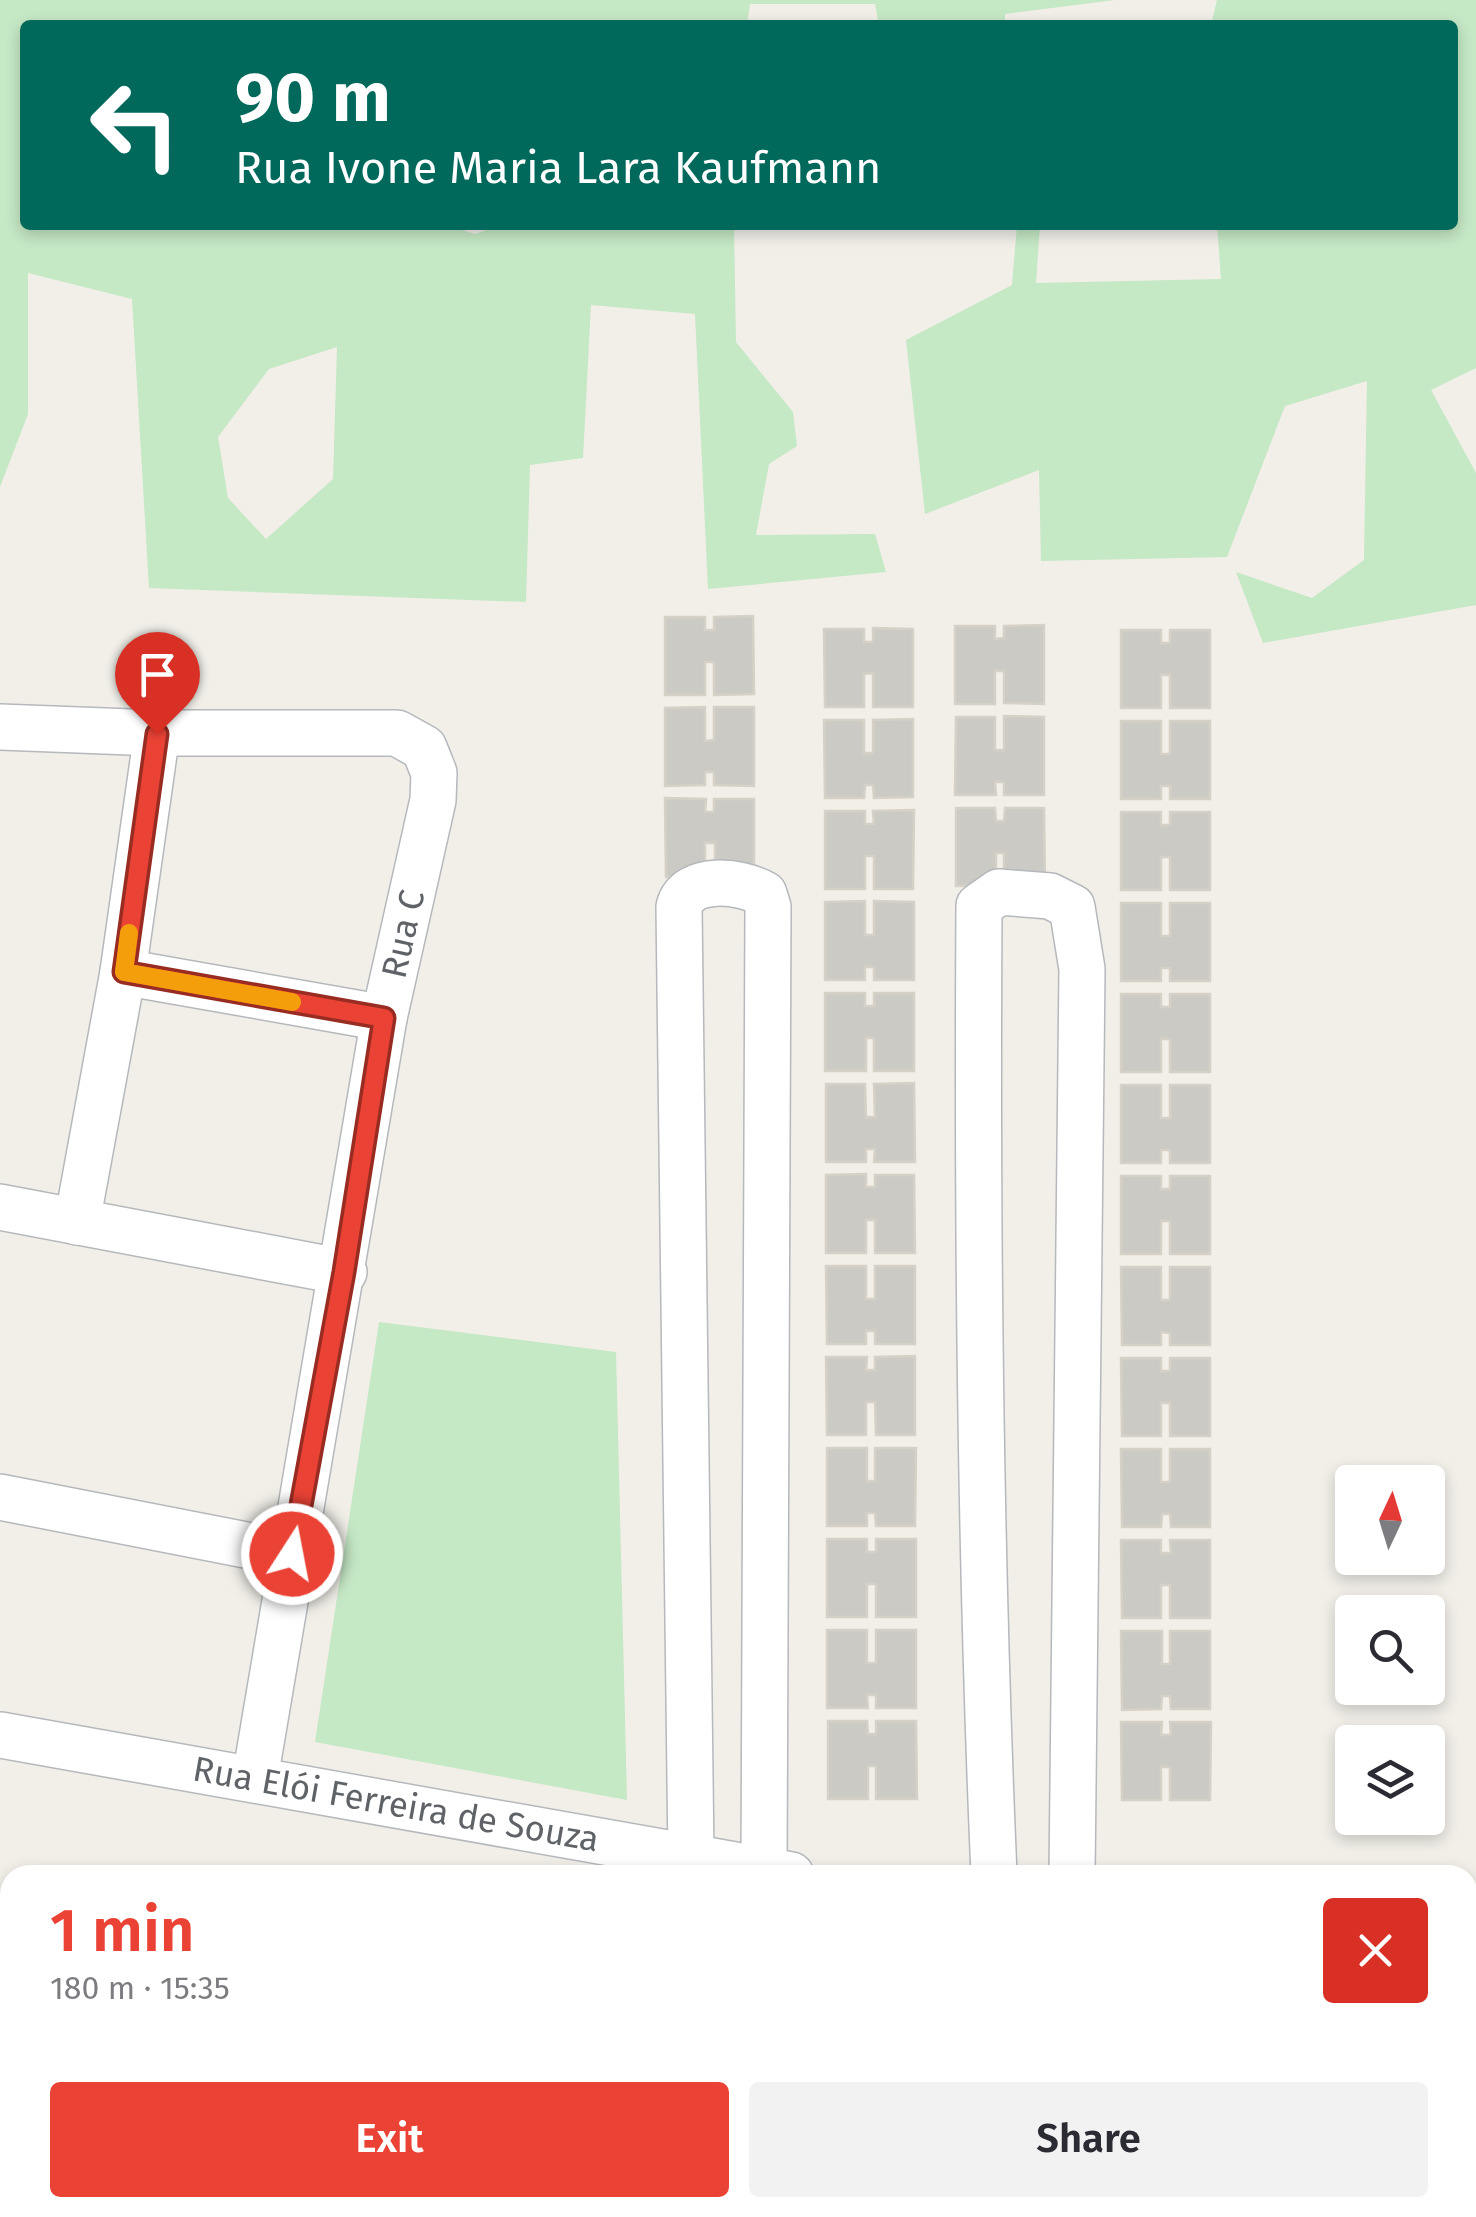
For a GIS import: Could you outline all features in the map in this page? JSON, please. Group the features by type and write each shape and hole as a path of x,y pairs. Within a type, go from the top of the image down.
{"street":[{"path":"0,728 157,734 124,972 77,1222"},
{"name":"Rua C","path":"157,734 397,733 424,748 434,773 433,800 384,1018 256,1778"},
{"path":"690,1856 679,907 682,893 692,886 726,885 752,887 764,894 768,907 778,1865"},
{"path":"993,1865 982,1644 976,1254 979,906 999,892 1050,896 1072,907 1082,970 1072,1865"},
{"path":"124,972 384,1018"},
{"path":"0,1206 344,1272"},
{"path":"0,1498 292,1554"},
{"name":"Rua Elói Ferreira de Souza","path":"0,1735 737,1865"}],"green space":[{"path":"0,0 1115,0 1005,14 1005,20 878,20 875,4 750,4 748,20 20,20 20,230 462,230 475,234 486,230 734,230 736,342 793,412 797,446 769,464 756,535 875,534 886,572 708,589 695,314 591,305 583,458 530,465 526,602 149,588 132,299 28,273 28,414 0,487","holes":["337,347 333,479 266,539 228,498 218,437 269,369"]},
{"path":"1217,0 1476,0 1476,368 1431,390 1476,473 1476,605 1263,643 1236,572 1312,598 1364,560 1367,381 1285,406 1227,557 1041,561 1039,470 925,514 906,340 1012,285 1017,230 1040,230 1036,283 1221,279 1217,230 1458,230 1458,20 1212,20"},
{"path":"379,1322 616,1352 627,1800 315,1742"}],"building":[{"path":"753,616 754,694 714,695 714,662 705,662 705,695 665,695 665,617 705,617 705,630 714,630 714,617"},
{"path":"1044,625 1044,704 1004,703 1004,671 995,671 995,704 955,704 955,626 995,626 995,639 1004,638 1004,626"},
{"path":"873,628 913,629 913,707 873,707 873,673 864,674 864,707 825,707 824,629 864,629 864,642 873,642"},
{"path":"1121,630 1161,630 1161,643 1170,643 1170,630 1210,630 1210,708 1170,708 1170,675 1161,675 1161,708 1121,708"},
{"path":"705,707 705,741 714,740 714,707 754,707 754,786 714,785 714,772 705,772 705,785 665,786 665,708"},
{"path":"1004,716 1044,717 1044,795 1004,795 1004,782 995,782 996,795 955,795 956,717 995,717 995,750 1004,750"},
{"path":"913,719 913,797 874,798 873,785 865,785 864,798 825,798 824,720 864,720 864,753 873,753 873,720"},
{"path":"1121,721 1161,721 1161,754 1170,754 1170,721 1210,721 1210,799 1170,799 1170,786 1161,786 1161,799 1121,799"},
{"path":"665,798 706,799 705,812 714,812 714,799 754,799 754,877 715,877 715,843 705,843 705,877 666,877"},
{"path":"956,808 995,808 996,821 1004,821 1005,808 1044,808 1045,886 1004,886 1004,853 996,853 996,886 956,886"},
{"path":"914,810 913,889 874,889 874,856 865,856 865,889 825,889 825,811 865,811 865,824 874,824 873,811"},
{"path":"1121,812 1161,812 1161,825 1170,825 1170,812 1210,812 1210,890 1170,890 1170,857 1161,857 1161,890 1121,890"},
{"path":"865,901 865,935 874,935 874,901 914,902 914,980 874,980 874,967 865,967 865,980 825,980 825,902"},
{"path":"1121,903 1161,903 1161,936 1170,936 1170,903 1210,903 1210,981 1170,981 1170,968 1161,968 1161,981 1121,981"},
{"path":"825,993 865,993 865,1006 874,1006 874,993 914,993 914,1071 874,1071 874,1038 866,1038 866,1071 825,1071"},
{"path":"1121,994 1161,994 1161,1007 1170,1007 1170,994 1210,994 1210,1072 1170,1072 1170,1039 1161,1039 1161,1072 1121,1072"},
{"path":"914,1083 915,1162 874,1162 875,1149 866,1149 866,1162 826,1162 826,1084 865,1084 866,1117 875,1117 874,1084"},
{"path":"1121,1085 1161,1085 1161,1118 1170,1118 1170,1085 1210,1085 1210,1163 1170,1163 1170,1150 1161,1150 1161,1163 1121,1163"},
{"path":"866,1174 866,1187 875,1187 875,1175 914,1175 915,1253 875,1253 875,1220 866,1220 866,1253 826,1253 826,1175"},
{"path":"1121,1176 1161,1176 1161,1189 1170,1189 1170,1176 1210,1176 1210,1254 1170,1254 1170,1221 1161,1221 1161,1254 1121,1254"},
{"path":"826,1266 866,1266 866,1299 875,1299 875,1266 915,1266 915,1344 875,1344 875,1331 866,1331 866,1344 827,1344"},
{"path":"1121,1267 1161,1267 1161,1300 1170,1300 1170,1267 1210,1267 1210,1345 1170,1345 1170,1333 1161,1332 1161,1345 1122,1345"},
{"path":"915,1356 915,1435 876,1435 875,1402 866,1402 866,1435 827,1435 826,1357 867,1357 866,1370 875,1370 875,1357"},
{"path":"1121,1358 1161,1358 1161,1371 1170,1371 1170,1358 1210,1358 1210,1436 1170,1436 1170,1403 1161,1403 1161,1436 1122,1436"},
{"path":"827,1448 867,1448 867,1481 875,1481 875,1448 916,1448 915,1526 876,1526 875,1513 867,1513 867,1526 827,1526"},
{"path":"1121,1449 1161,1449 1161,1482 1170,1482 1170,1449 1210,1449 1210,1527 1171,1527 1170,1514 1162,1514 1161,1527 1122,1527"},
{"path":"827,1539 867,1539 867,1552 876,1552 876,1539 916,1539 916,1617 876,1617 876,1584 867,1584 867,1617 827,1617"},
{"path":"1121,1540 1161,1540 1161,1553 1171,1553 1170,1540 1210,1540 1210,1618 1170,1618 1170,1585 1161,1585 1161,1618 1122,1618"},
{"path":"827,1630 867,1630 867,1663 876,1663 876,1630 916,1630 916,1708 876,1708 876,1695 867,1695 868,1708 827,1708"},
{"path":"1121,1631 1162,1631 1162,1664 1170,1664 1170,1631 1210,1631 1210,1709 1171,1709 1170,1696 1162,1696 1161,1709 1122,1710"},
{"path":"828,1721 867,1721 868,1734 876,1734 876,1721 916,1721 917,1799 876,1799 876,1766 868,1766 868,1799 828,1799"},
{"path":"1121,1722 1162,1722 1161,1735 1171,1735 1170,1722 1211,1722 1210,1800 1170,1800 1170,1767 1161,1767 1161,1800 1122,1800"}],"slow traffic":[{"path":"129,933 124,972 292,1002"}],"route":[{"path":"157,734 124,972 384,1018 344,1272 292,1554"}]}
